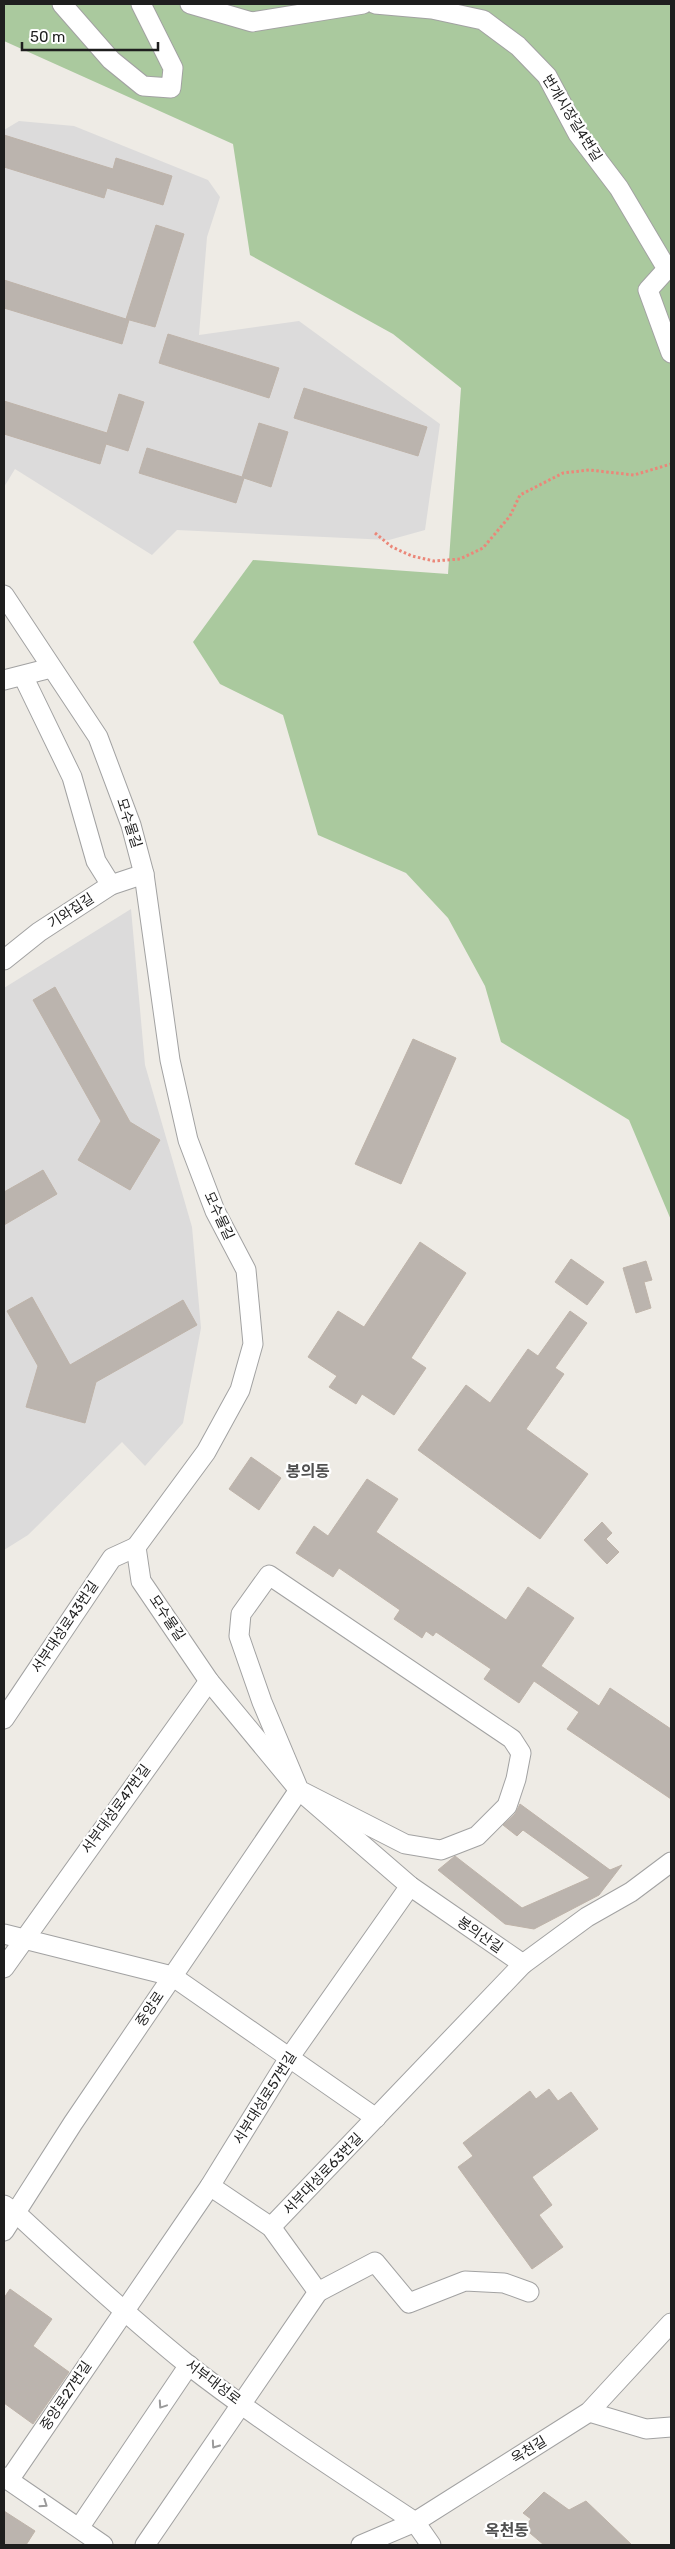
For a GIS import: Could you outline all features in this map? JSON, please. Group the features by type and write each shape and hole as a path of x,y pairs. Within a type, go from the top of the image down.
{"street":[{"path":"62,4 111,60 143,86 170,88 173,68 141,4"},
{"path":"190,4 252,22 363,4"},
{"name":"번개시장길4번길","path":"375,4 432,9 483,20 518,46 547,76 578,134 619,188 667,269 648,290 671,353"},
{"name":"모수물길","path":"4,595 98,737 131,825 144,874 170,1060 188,1140 215,1211 246,1270 253,1344 240,1390 206,1452 136,1547 141,1581 209,1681 299,1790"},
{"path":"4,680 51,668"},
{"path":"23,676 72,778 96,860 111,886"},
{"name":"기와집길","path":"4,960 39,932 111,886 144,874"},
{"name":"서부대성로43번길","path":"4,1720 112,1558 136,1547"},
{"path":"269,1576 512,1739 522,1753 516,1779 506,1806 477,1836 441,1850 405,1844 299,1790 262,1702 239,1636 241,1614 269,1576"},
{"name":"서부대성로47번길","path":"4,1968 209,1681"},
{"name":"봉의산길","path":"299,1790 410,1886 523,1964"},
{"name":"중앙로","path":"4,2231 10,2209 73,2123 299,1790"},
{"path":"523,1964 587,1917 631,1892 671,1862"},
{"name":"서부대성로57번길","path":"123,2312 210,2186 289,2058 410,1886"},
{"path":"4,1934 172,1976 376,2118"},
{"name":"서부대성로63번길","path":"318,2292 271,2227 523,1964"},
{"path":"210,2186 271,2227"},
{"name":"서부대성로","path":"10,2209 123,2312 189,2365 242,2405 415,2522 431,2545"},
{"path":"146,2545 318,2292 375,2262 409,2303 465,2281 504,2283 529,2292"},
{"name":"중앙로27번길","path":"103,2545 6,2478 123,2312"},
{"name":"옥천길","path":"361,2545 415,2522 589,2412 671,2323"},
{"path":"79,2528 189,2365"},
{"path":"589,2412 646,2429 671,2427"}],"path":[{"path":"376,533 392,547 412,556 434,561 460,559 483,548 510,516 520,495 563,473 589,470 634,475 671,464"}],"shaded area":[{"path":"19,121 74,126 208,180 220,197 207,237 199,335 299,321 440,424 425,530 389,540 177,530 152,555 15,469 4,487 4,130"},
{"path":"131,909 145,1065 192,1227 201,1328 183,1423 145,1466 122,1442 28,1535 4,1550 4,988"}],"green space":[{"path":"4,4 671,4 671,1220 629,1120 501,1042 485,986 448,918 406,873 318,835 283,715 220,684 193,642 253,560 448,574 461,388 393,334 250,255 233,144 4,41"}],"building":[{"path":"4,135 113,169 116,158 172,176 163,205 107,188 104,198 4,167"},
{"path":"156,225 184,234 155,327 126,319"},
{"path":"4,280 129,320 122,344 4,308"},
{"path":"168,334 279,368 269,398 159,363"},
{"path":"304,388 427,427 418,456 294,418"},
{"path":"119,394 144,402 128,451 106,444 100,464 4,434 4,401 107,433"},
{"path":"259,423 288,432 271,487 244,478 236,503 139,473 147,448 242,477"},
{"path":"55,987 130,1122 160,1140 130,1190 78,1160 101,1121 33,1000"},
{"path":"413,1039 456,1058 401,1184 355,1164"},
{"path":"43,1170 57,1194 4,1225 4,1192"},
{"path":"420,1242 466,1273 411,1358 426,1368 394,1415 362,1394 356,1404 329,1387 337,1376 308,1357 338,1311 364,1327"},
{"path":"571,1259 604,1282 587,1305 555,1282"},
{"path":"646,1261 652,1280 644,1282 651,1308 636,1313 623,1268"},
{"path":"32,1297 70,1365 183,1300 197,1325 96,1382 85,1423 26,1407 38,1366 7,1311"},
{"path":"570,1311 587,1323 555,1368 564,1374 526,1429 588,1474 540,1539 418,1450 466,1385 490,1403 528,1349 538,1356"},
{"path":"251,1457 281,1478 259,1510 229,1489"},
{"path":"367,1479 398,1499 376,1532 506,1620 528,1587 574,1618 541,1666 599,1706 610,1688 671,1729 671,1799 567,1729 579,1712 534,1681 519,1703 484,1679 491,1669 436,1632 433,1636 426,1631 422,1638 394,1619 400,1610 339,1568 333,1577 296,1553 314,1526 328,1536"},
{"path":"602,1522 612,1533 606,1539 619,1552 607,1564 584,1540"},
{"path":"520,1804 610,1870 622,1865 599,1895 534,1929 505,1924 438,1870 455,1856 522,1908 590,1878 523,1830 517,1836 503,1825 515,1814"},
{"path":"549,2089 558,2101 571,2092 598,2129 532,2177 552,2205 539,2215 563,2247 532,2269 458,2167 473,2156 463,2143 530,2091 536,2099"},
{"path":"10,2289 52,2319 33,2346 69,2372 33,2424 4,2403 4,2298"},
{"path":"544,2492 569,2510 586,2501 632,2545 544,2545 524,2528 531,2519 523,2513"},
{"path":"4,2511 35,2531 26,2545 4,2545"}],"district":[{"name":"봉의동","path":"308,1471"},
{"name":"옥천동","path":"507,2530"}]}
